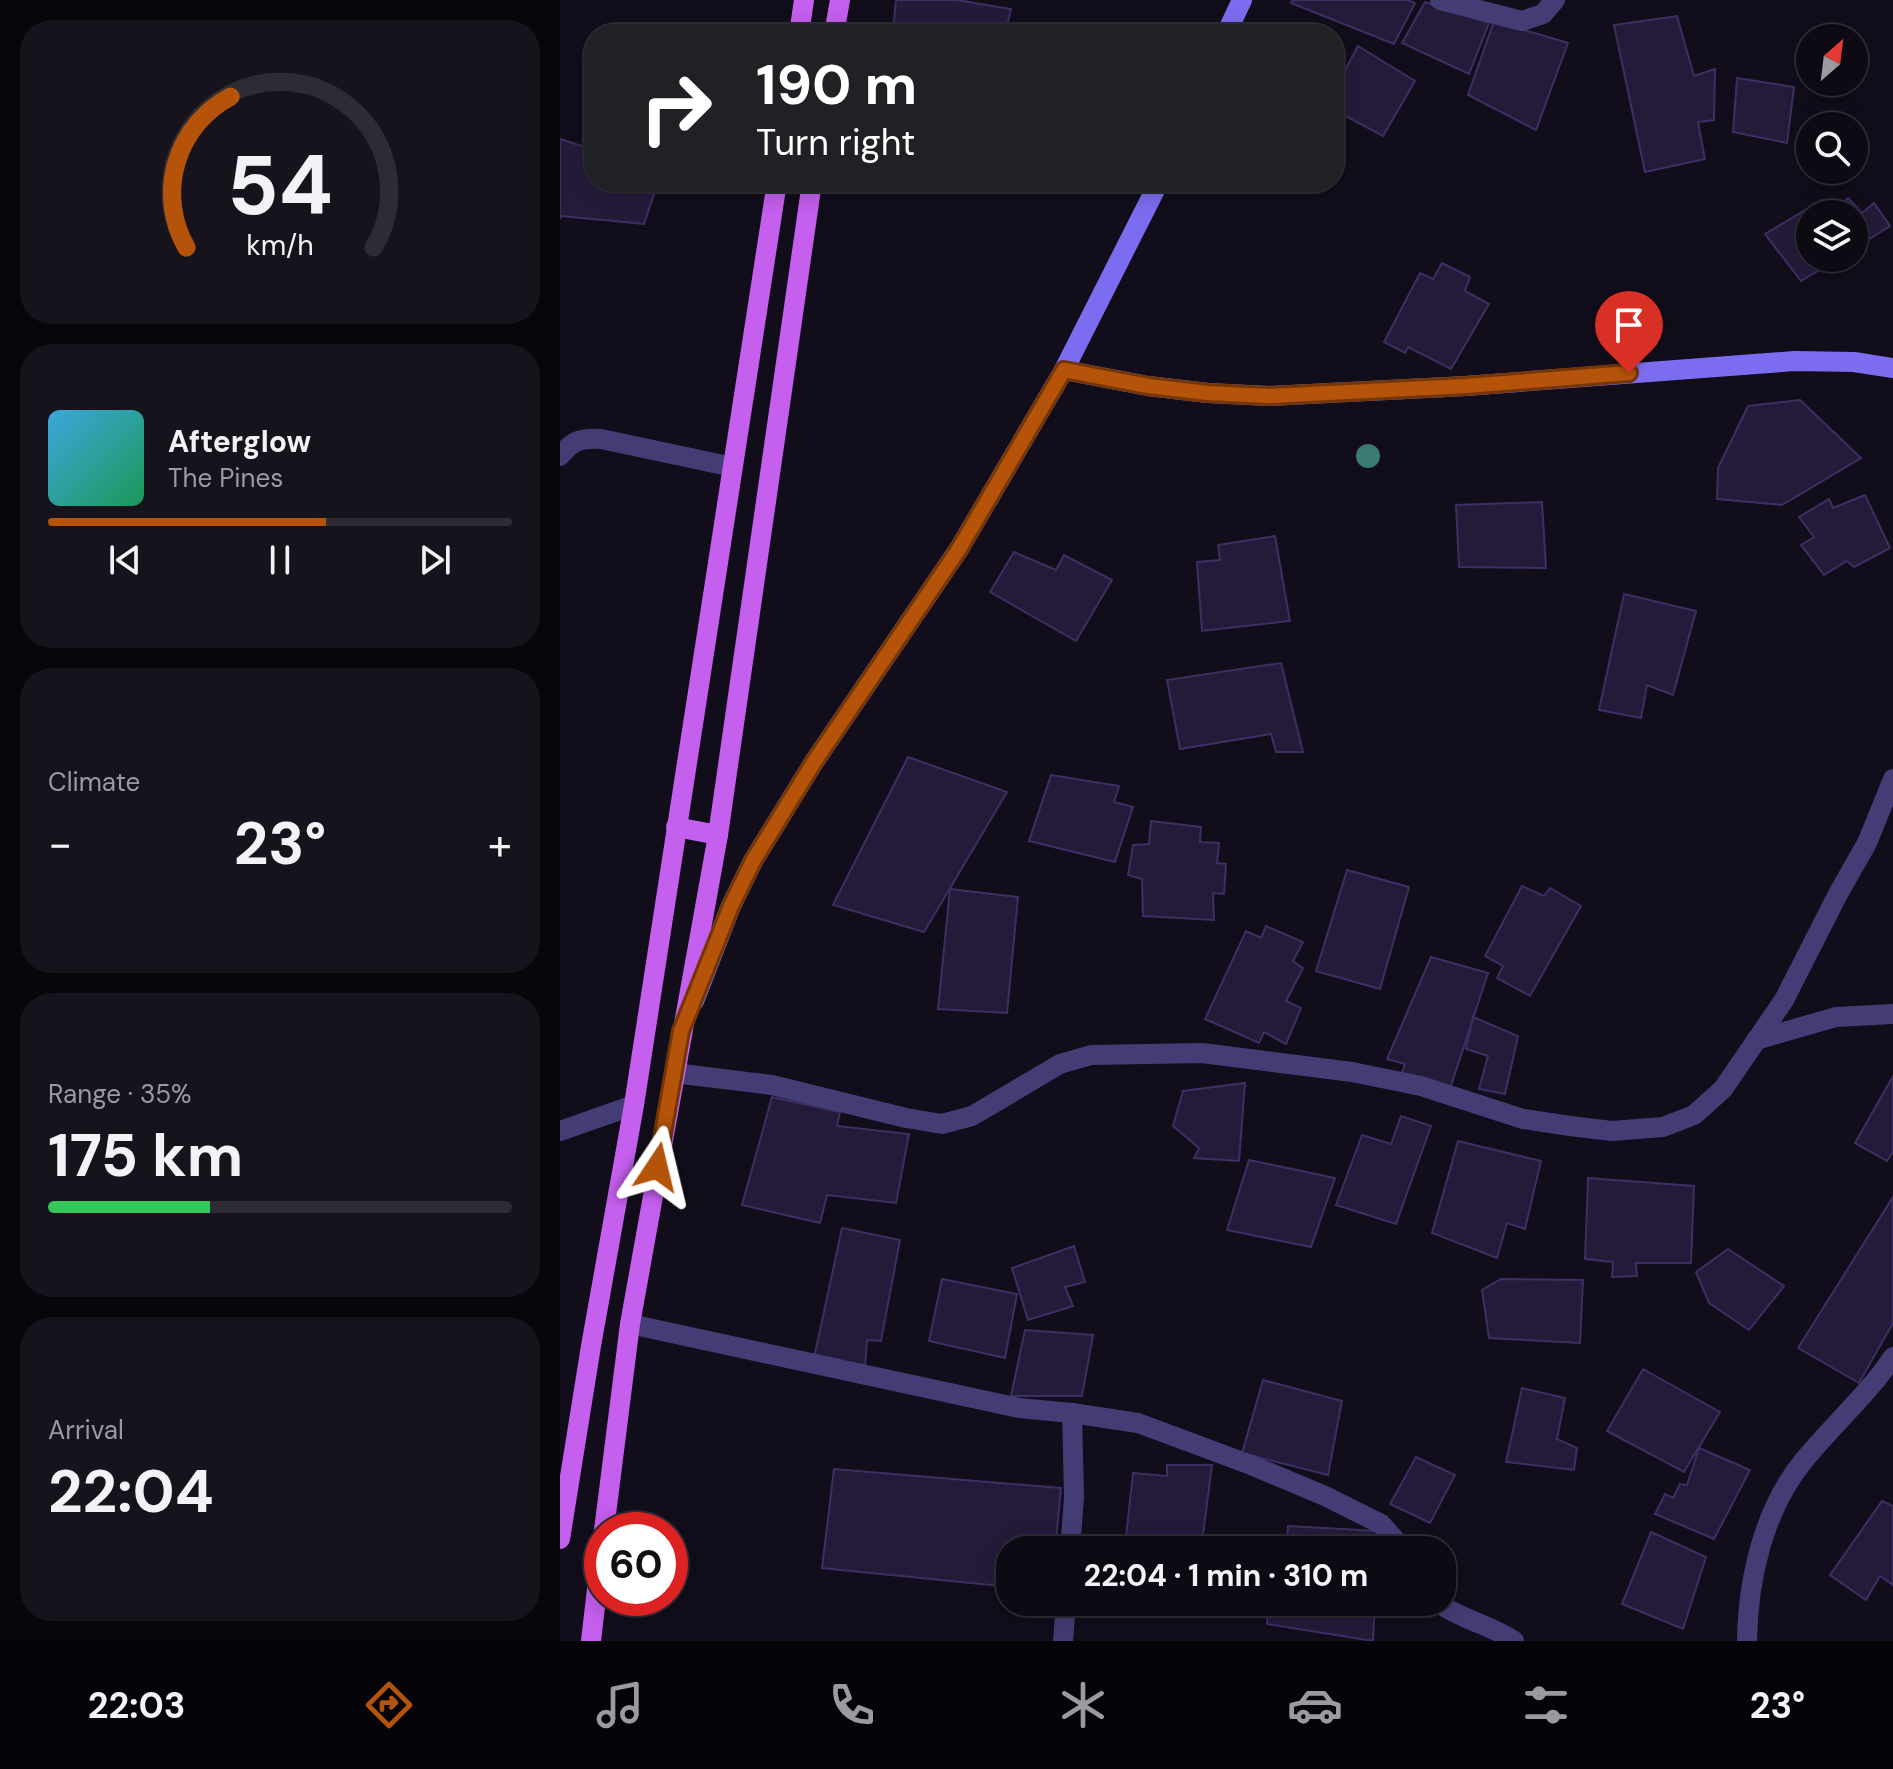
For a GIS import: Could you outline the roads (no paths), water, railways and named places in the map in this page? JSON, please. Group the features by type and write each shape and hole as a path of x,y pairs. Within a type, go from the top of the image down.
{"main road":[{"path":"800,24 804,0"},
{"path":"836,24 840,0"},
{"path":"1231,24 1242,0"},
{"path":"560,1539 634,1105 775,192"},
{"path":"606,1512 630,1324 718,835 811,192"},
{"path":"681,1031 731,906 753,861 814,762 959,549 1064,370 1154,192"},
{"path":"1064,370 1148,386 1269,396 1466,386 1795,361 1854,362 1893,368"},
{"path":"676,827 718,835"},
{"path":"591,1641 594,1616"}],"street":[{"path":"1440,0 1522,21 1543,14 1555,0"},
{"path":"560,456 569,444 581,438 601,439 733,467"},
{"path":"674,1073 772,1085 942,1124 972,1116 1060,1064 1091,1055 1202,1053 1352,1072 1421,1086 1523,1119 1612,1131 1663,1127 1694,1115 1723,1089 1784,1000 1867,843 1893,779"},
{"path":"1756,1040 1836,1017 1893,1014"},
{"path":"560,1131 634,1105"},
{"path":"630,1324 1019,1408 1138,1423 1334,1500 1381,1524 1392,1536"},
{"path":"1747,1641 1748,1600 1773,1507 1803,1462 1893,1357"},
{"path":"1071,1536 1074,1497 1072,1413"},
{"path":"1063,1641 1065,1616"},
{"path":"1456,1616 1514,1641"}]}
